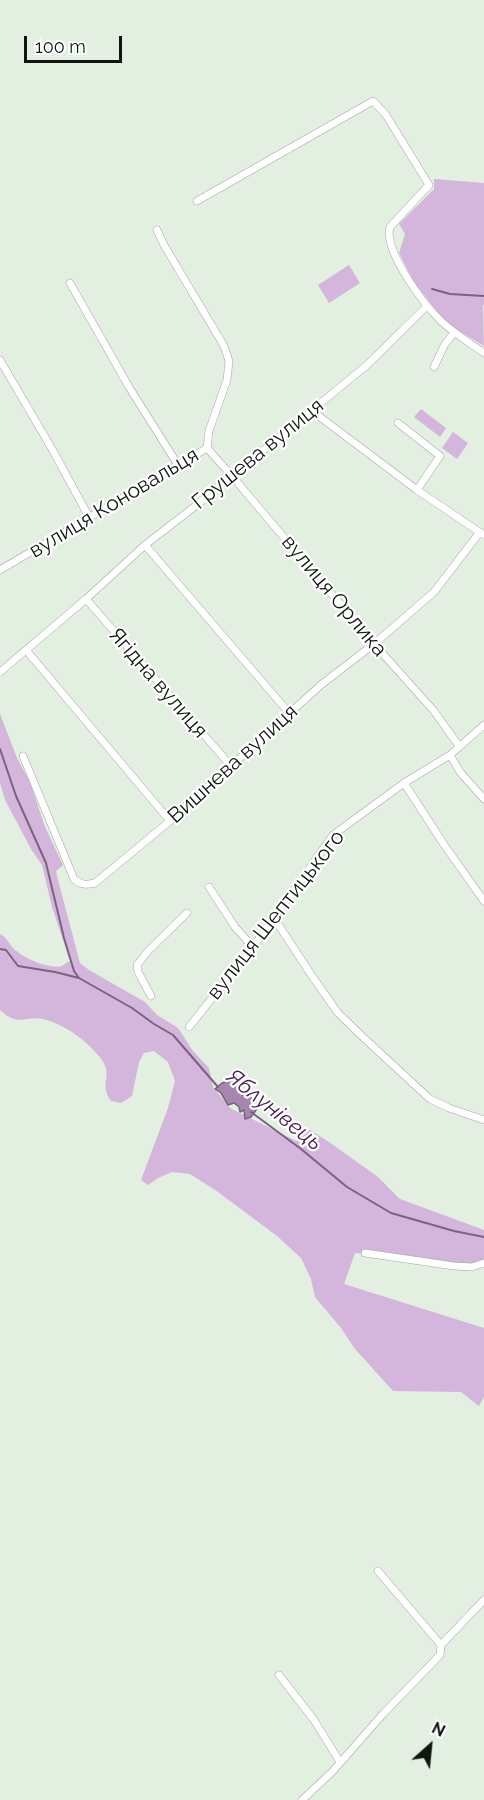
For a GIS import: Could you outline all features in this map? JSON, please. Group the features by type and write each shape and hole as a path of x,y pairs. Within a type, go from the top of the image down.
{"street":[{"path":"197,201 373,101 386,115 429,185 390,227 392,249 410,283 427,306 454,333 484,352"},
{"name":"вулиця Коновальця","path":"0,570 207,448 209,431 227,380 230,361 224,346 157,230"},
{"path":"70,283 129,387 178,465"},
{"name":"Грушева вулиця","path":"0,672 145,545 367,365 427,306"},
{"path":"434,367 445,344 454,333"},
{"path":"0,360 52,449 88,517"},
{"path":"312,411 417,490 482,534"},
{"path":"398,423 440,456 417,490"},
{"name":"вулиця Орлика","path":"207,448 434,711 459,747"},
{"name":"Вишнева вулиця","path":"22,756 74,879 80,884 95,883 170,820 322,684 374,644 434,592 482,534"},
{"path":"145,545 290,714"},
{"name":"Ягідна вулиця","path":"86,599 231,766"},
{"path":"26,650 170,820"},
{"name":"вулиця Шептицького","path":"189,1027 253,947 333,836 404,783 450,755 484,725"},
{"path":"450,755 460,772 484,799"},
{"path":"404,783 484,901"},
{"path":"209,887 235,927 253,947"},
{"path":"151,996 138,972 137,965 187,913"},
{"path":"274,918 338,1013 365,1039 430,1099 484,1120"},
{"path":"365,1253 454,1266 472,1267 484,1263"},
{"path":"378,1571 441,1645"},
{"path":"302,1800 440,1655 441,1645 484,1600"},
{"path":"279,1675 314,1720 340,1762"}],"shaded area":[{"path":"434,179 484,183 484,346 446,323 414,282 399,253 405,234 399,224 434,189"},
{"path":"349,265 360,283 329,303 318,285"},
{"path":"421,409 446,428 440,437 414,417"},
{"path":"453,432 468,443 457,459 442,448"},
{"path":"0,714 17,758 30,782 45,827 63,865 56,871 80,963 145,1002 157,1015 178,1028 193,1051 209,1068 213,1087 230,1108 296,1141 310,1130 378,1177 400,1199 484,1230 484,1265 467,1271 392,1257 355,1253 344,1284 484,1328 484,1397 479,1406 461,1392 393,1391 355,1349 315,1297 311,1279 301,1258 277,1236 190,1174 172,1172 148,1185 141,1180 168,1108 175,1081 168,1062 154,1051 144,1053 139,1062 132,1096 121,1103 111,1101 106,1091 104,1063 80,1038 51,1021 37,1018 18,1020 0,1010 0,934 17,952 36,962 49,966 62,966 70,961 52,907 42,865 5,800 0,783"},
{"path":"232,1080 239,1083 238,1091 243,1095 248,1094 259,1106 251,1117 245,1119 244,1110 240,1112 239,1107 234,1103 228,1105 221,1093 215,1089 222,1083"}],"waterway":[{"path":"432,289 450,294 484,296"},
{"path":"0,749 16,796 46,863 64,938 74,971 79,978"},
{"name":"Яблунівець","path":"0,949 6,950 18,966 79,978 132,1008 173,1035 218,1087"},
{"name":"Яблунівець","path":"251,1112 347,1187 391,1213 484,1237"}]}
